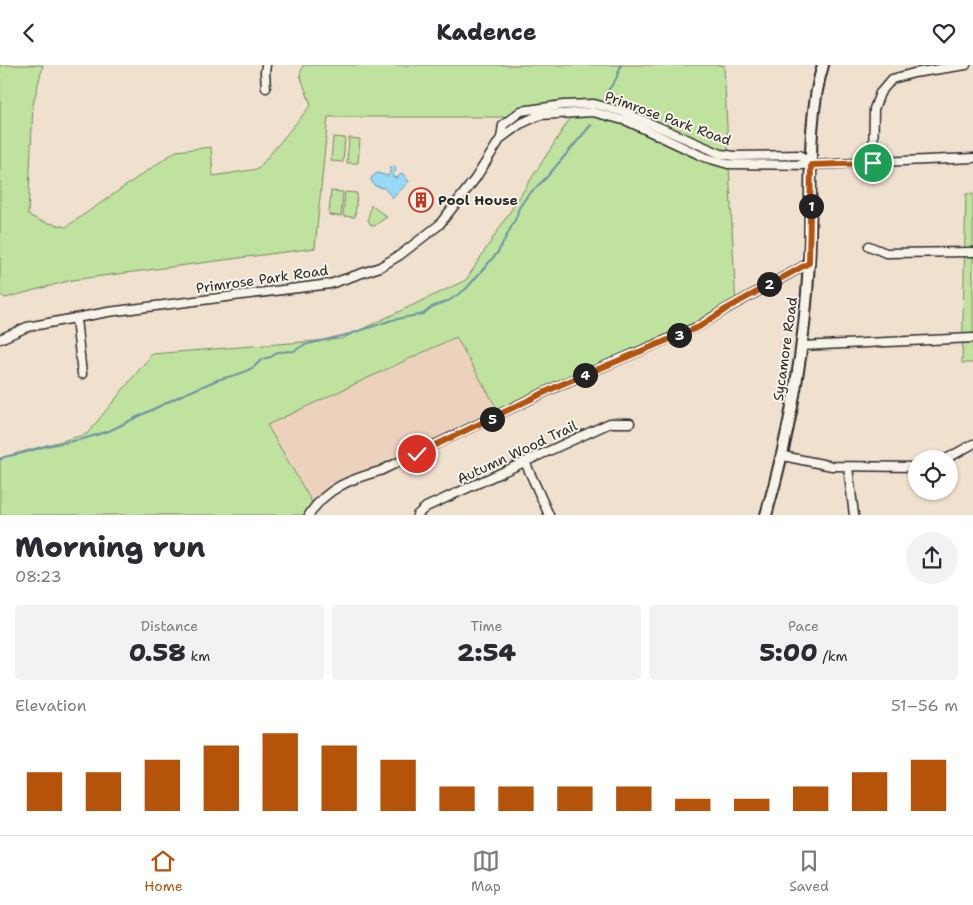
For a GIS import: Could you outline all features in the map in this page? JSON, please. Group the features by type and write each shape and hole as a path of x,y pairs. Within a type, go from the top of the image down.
{"street":[{"path":"266,65 264,73 266,88"},
{"name":"Sycamore Road","path":"766,515 783,456 801,345 809,263 811,165 815,112 819,78 823,65"},
{"path":"873,163 874,109 880,93 892,79 914,73 966,65"},
{"name":"Primrose Park Road","path":"0,339 27,327 108,312 330,284 380,267 400,255 439,225 472,184 501,138 520,123 540,115 593,112 627,121 704,157 728,164 811,165 973,158"},
{"path":"868,246 886,253 973,252"},
{"path":"309,515 329,493 351,479 380,471 560,385 699,327 726,309 809,263"},
{"path":"76,319 82,374"},
{"path":"801,345 973,338"},
{"name":"Autumn Wood Trail","path":"417,515 426,507 610,423 630,423"},
{"path":"958,452 973,444"},
{"path":"783,456 832,466 908,467"},
{"path":"525,462 549,515"},
{"path":"848,467 854,515"}],"shaded area":[{"path":"456,337 502,417 313,504 267,425"}],"green space":[{"path":"0,65 43,65 33,104 28,215 41,221 66,227 176,151 211,147 213,176 258,169 311,105 300,75 303,65 724,65 736,308 502,417 456,337 267,425 313,504 307,515 0,515 0,458 87,434 152,354 341,339 466,280 571,117 328,117 315,248 72,280 5,298 0,294"},
{"path":"333,137 345,138 343,162 331,161"},
{"path":"349,138 360,139 358,163 347,163"},
{"path":"331,191 343,192 341,216 329,215"},
{"path":"345,192 357,193 355,217 343,216"},
{"path":"966,194 973,194 973,363 962,363"},
{"path":"371,205 387,217 374,226 368,220"}],"water":[{"path":"394,166 396,170 393,177 397,178 402,173 409,181 393,198 384,188 375,186 371,180 377,173 388,176 390,167"}],"waterway":[{"path":"605,95 616,79 621,65"},
{"path":"0,460 4,457 83,439 109,431 180,396 217,380 242,373 254,367 262,359 271,357 278,352 294,351 304,345 350,334 392,320 423,314 432,307 450,300 466,289 498,252 516,218 519,208 527,196 546,178 591,125"}],"place":[{"name":"Pool House","path":"421,200"}],"route":[{"path":"417,454 560,385 699,327 726,309 809,263 811,165 873,163"}]}
